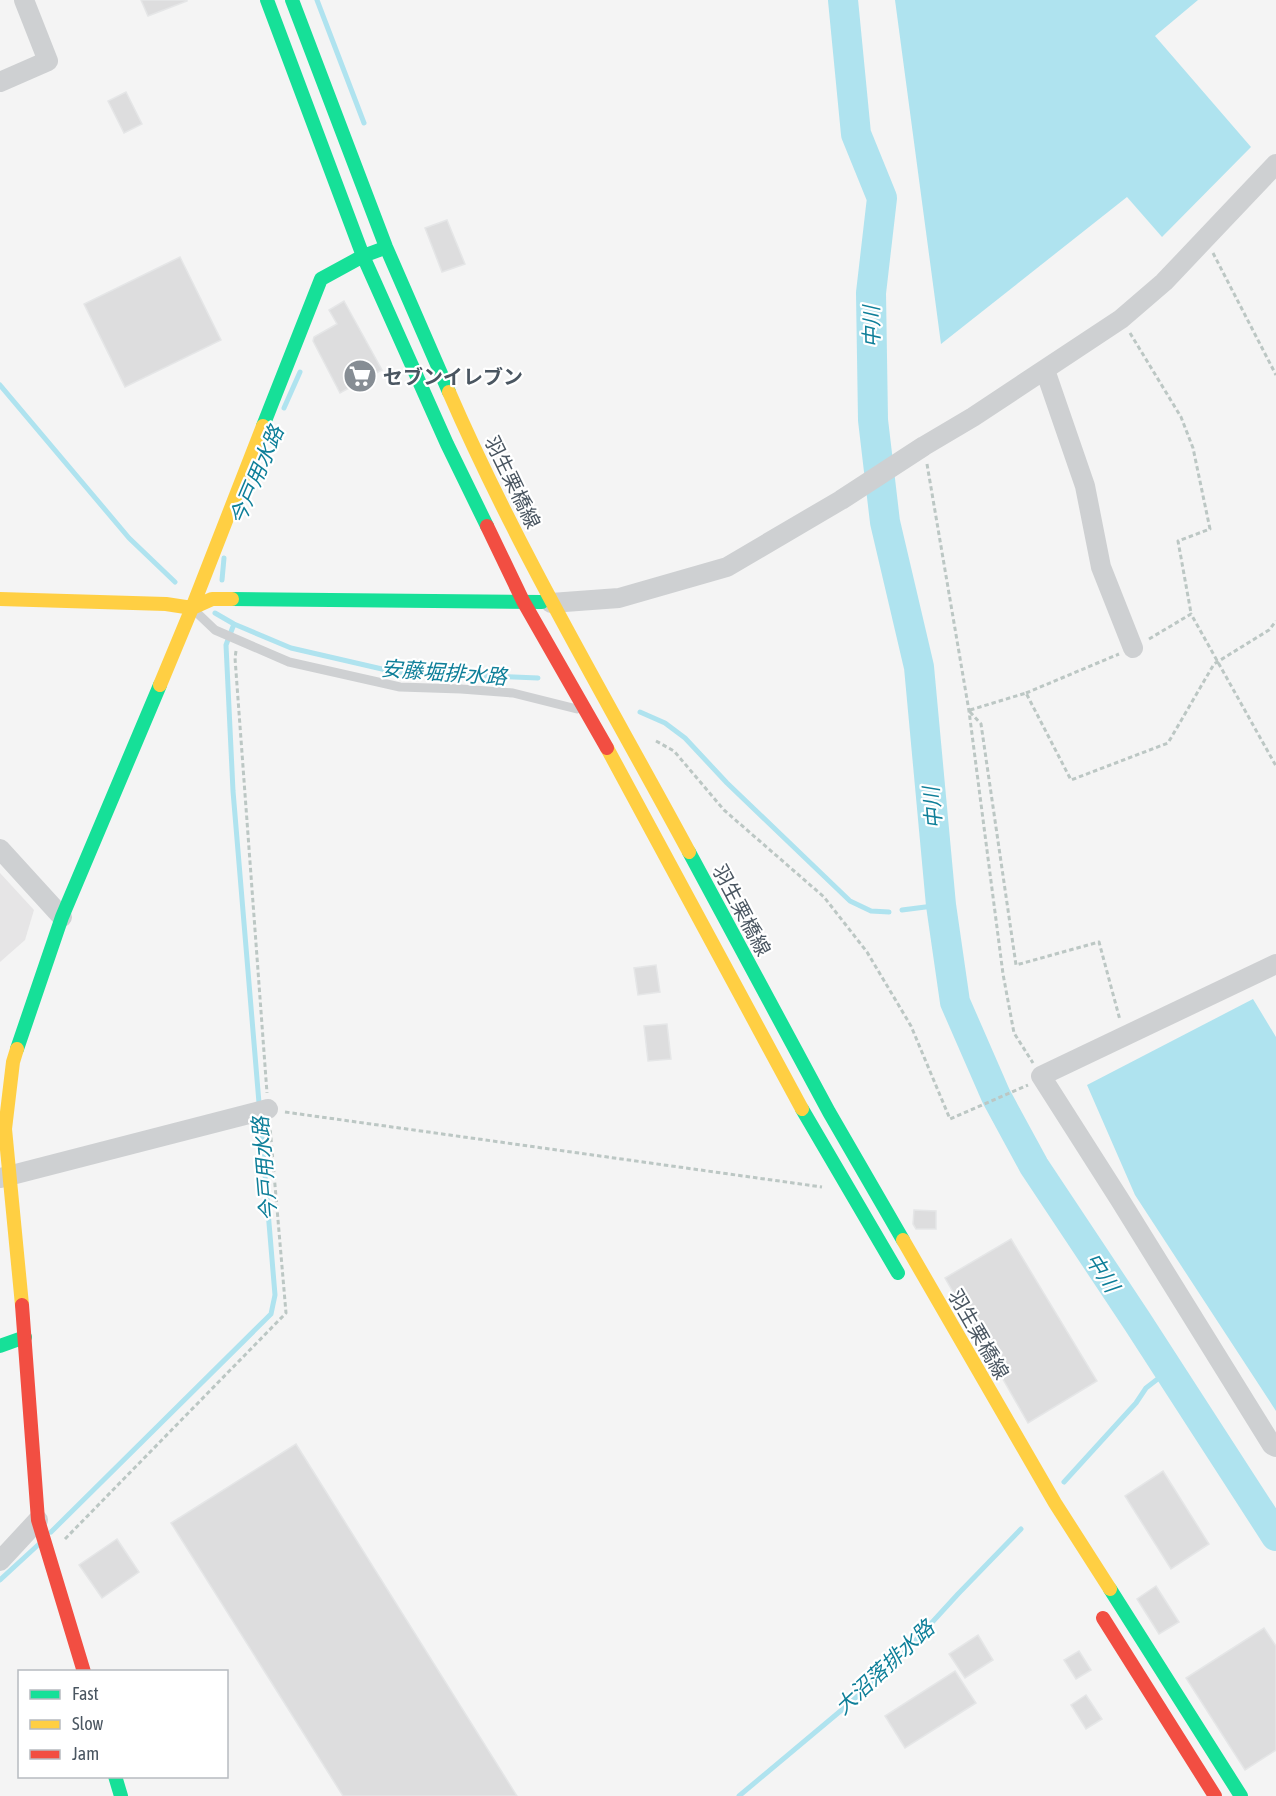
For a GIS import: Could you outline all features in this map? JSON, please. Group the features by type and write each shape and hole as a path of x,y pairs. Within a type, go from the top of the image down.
{"main road":[{"name":"羽生栗橋線","path":"267,0 363,256 447,444 523,601 588,713 810,1123 904,1284"},
{"name":"羽生栗橋線","path":"292,0 386,247 467,433 551,603 625,733 829,1112 1055,1503 1241,1796"},
{"path":"84,1670 38,1520 25,1337 4,1177 5,1129 13,1062 62,917 192,608 297,334 321,279 363,256 386,247"},
{"path":"0,599 166,604 192,608 212,599 551,603"},
{"path":"0,1346 25,1337"},
{"path":"1094,1603 1215,1796"},
{"path":"116,1778 121,1796"}],"street":[{"path":"0,81 48,61 24,0"},
{"path":"551,603 619,598 728,567 841,500 973,417 1121,319 1164,282 1276,164"},
{"path":"1045,370 1085,486 1101,567 1133,648"},
{"path":"0,849 62,917"},
{"path":"1276,964 1041,1076 1272,1445 1276,1447"},
{"path":"4,1177 268,1109"},
{"path":"0,1561 38,1520"}],"lane":[{"path":"192,608 215,630 289,662 400,687 513,693 562,704 588,713"}],"path":[{"path":"1206,238 1276,375"},
{"path":"1121,319 1181,417 1193,448 1210,529 1178,542 1191,614 1276,766"},
{"path":"625,733 657,741 674,752 724,810 824,897 867,952 911,1026 950,1119 1029,1084 1041,1076 1014,1033 1003,974 969,711 924,446"},
{"path":"969,711 1026,693 1133,648 1191,614"},
{"path":"1026,693 1071,780 1168,743 1214,664 1269,630 1276,621"},
{"path":"969,711 981,724 1016,965 1099,942 1125,1037"},
{"path":"268,1109 850,1191"}],"shaded area":[{"path":"0,873 34,910 25,940 0,962"}],"water":[{"path":"895,0 1198,0 1155,36 1251,147 1162,237 1127,197 941,344"},
{"path":"1253,999 1276,1037 1276,1411 1135,1195 1087,1085"}],"building":[{"path":"141,0 187,0 187,1 148,16"},
{"path":"126,92 142,124 124,133 108,101"},
{"path":"447,220 465,264 442,272 425,228"},
{"path":"180,257 221,340 125,387 84,304"},
{"path":"344,301 382,370 340,393 313,341 314,337 337,324 329,310"},
{"path":"656,965 660,992 638,995 634,968"},
{"path":"667,1024 671,1059 648,1061 644,1026"},
{"path":"914,1210 936,1211 936,1229 916,1229 913,1224"},
{"path":"1011,1239 1097,1381 1028,1423 945,1278"},
{"path":"296,1444 517,1796 343,1796 171,1523"},
{"path":"1163,1471 1209,1544 1171,1569 1125,1496"},
{"path":"117,1539 139,1572 102,1598 79,1565"},
{"path":"1156,1586 1179,1622 1159,1634 1137,1599"},
{"path":"1264,1628 1276,1646 1276,1750 1245,1770 1186,1678"},
{"path":"978,1635 993,1660 965,1678 949,1654"},
{"path":"1079,1651 1091,1670 1076,1679 1064,1660"},
{"path":"955,1671 976,1703 905,1748 885,1716"},
{"path":"1086,1695 1102,1719 1086,1729 1071,1705"}],"waterway":[{"name":"今戸用水路","path":"317,0 364,123"},
{"name":"中川","path":"843,0 856,134 882,198 871,293 873,420 885,522 919,667 941,905 955,1002 996,1096 1034,1166 1276,1536"},
{"name":"今戸用水路","path":"284,408 300,372"},
{"name":"安藤堀排水路","path":"0,385 129,538 175,582"},
{"name":"今戸用水路","path":"222,580 224,558"},
{"name":"安藤堀排水路","path":"215,613 234,624 291,648 395,672 538,678"},
{"name":"今戸用水路","path":"51,1532 271,1314 275,1295 233,791 226,645 234,624"},
{"name":"安藤堀排水路","path":"640,712 665,723 685,738 727,783 850,901 871,911 889,912"},
{"name":"安藤堀排水路","path":"902,910 941,905"},
{"name":"大沼落排水路","path":"1064,1482 1136,1403 1146,1388 1168,1371"},
{"name":"大沼落排水路","path":"739,1796 850,1703 904,1653 1021,1529"},
{"name":"今戸用水路","path":"0,1580 38,1545"}],"traffic: fast":[{"path":"267,0 363,256 447,444 487,526"},
{"path":"292,0 386,247 449,392"},
{"path":"263,426 321,279 363,256 382,249"},
{"path":"232,599 542,602"},
{"path":"17,1049 62,917 160,685"},
{"path":"689,852 829,1112 903,1240"},
{"path":"802,1109 898,1273"},
{"path":"0,1346 25,1337"},
{"path":"1110,1589 1241,1796"},
{"path":"116,1778 121,1796"}],"traffic: slow":[{"path":"449,392 504,510 564,625 689,852"},
{"path":"160,685 263,426"},
{"path":"0,599 166,604 192,608 212,599 232,599"},
{"path":"607,748 802,1109"},
{"path":"17,1049 13,1062 5,1129 22,1305"},
{"path":"903,1240 1055,1503 1110,1589"}],"traffic: jam":[{"path":"487,526 523,601 607,748"},
{"path":"22,1305 38,1520 83,1670"},
{"path":"1103,1618 1215,1796"}],"place":[{"name":"セブンイレブン","path":"360,376"}]}
